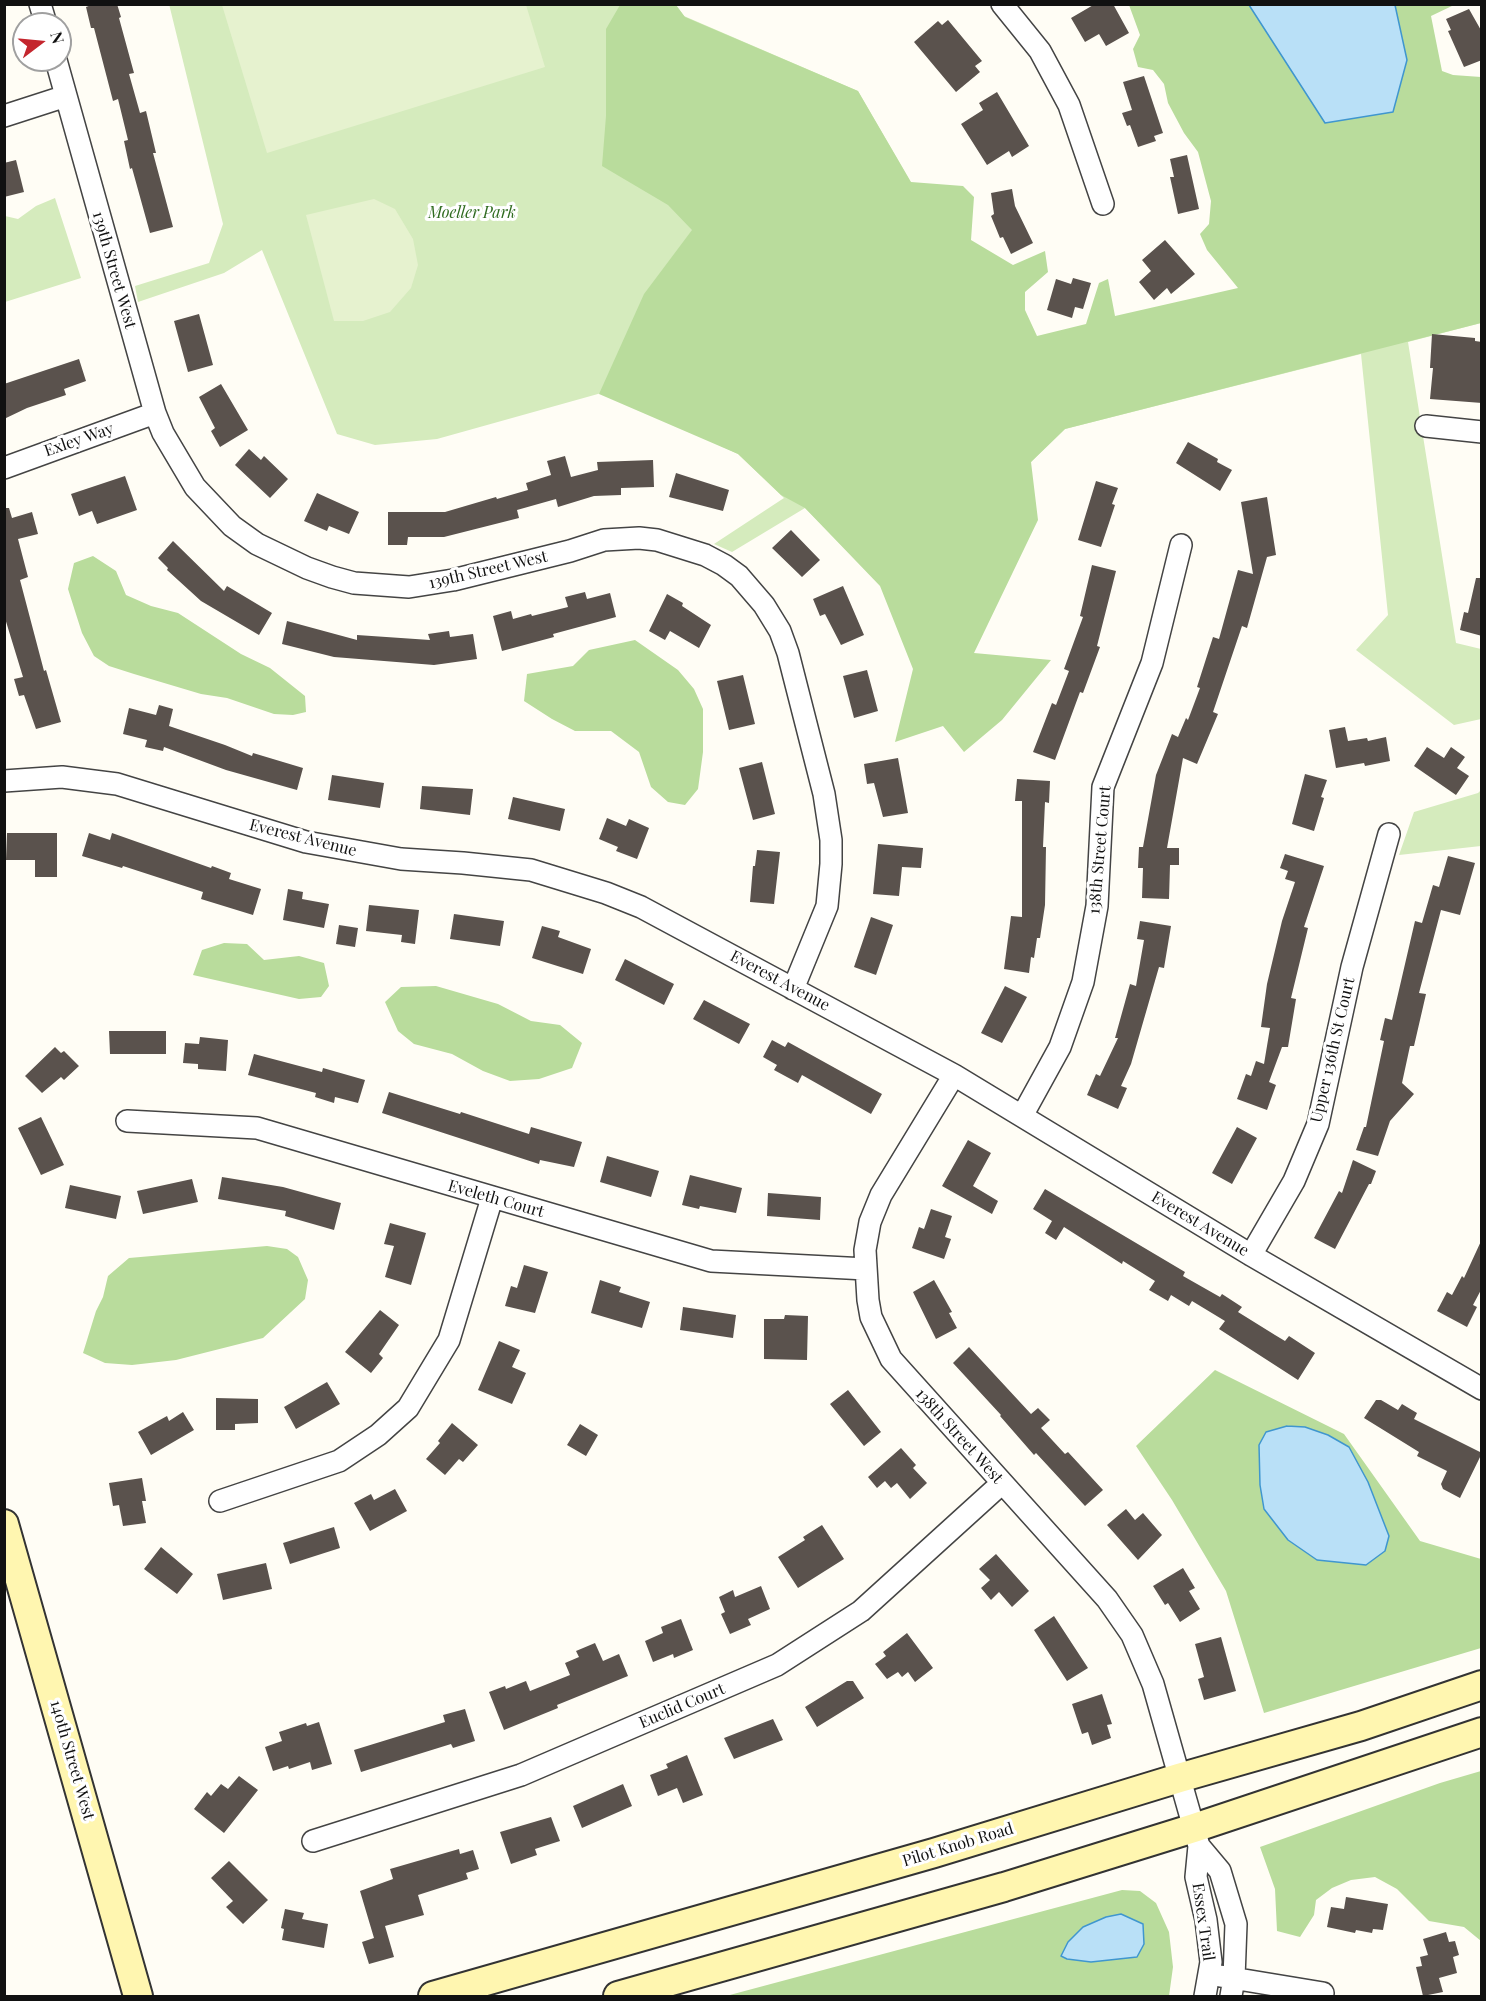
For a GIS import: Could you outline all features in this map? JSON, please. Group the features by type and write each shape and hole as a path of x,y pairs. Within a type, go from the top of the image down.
{"main road":[{"name":"140th Street West","path":"4,1524 138,1996"},
{"name":"Pilot Knob Road","path":"433,1996 934,1853 1179,1778 1360,1726 1482,1685"},
{"path":"618,1996 989,1891 1196,1837 1482,1732"}],"street":[{"path":"1002,4 1040,51 1069,105 1103,204"},
{"name":"139th Street West","path":"59,72 155,413 163,433 195,487 232,526 257,544 307,568 343,580 410,587 433,584 570,551 604,540 639,538 657,540 705,555 739,576 771,615 788,653 824,794 831,840 827,906 793,989"},
{"path":"4,116 66,96"},
{"name":"Exley Way","path":"4,468 155,413"},
{"path":"1426,426 1482,432"},
{"name":"138th Street Court","path":"1022,1116 1060,1047 1083,982 1097,906 1103,787 1152,663 1181,545"},
{"name":"Everest Avenue","path":"4,781 62,777 91,779 117,784 296,840 336,849 401,859 463,862 531,870 606,892 641,907 954,1075 1251,1255 1482,1389"},
{"name":"Upper 136th St Court","path":"1251,1255 1294,1181 1318,1124 1352,967 1389,834"},
{"name":"138th Street West","path":"954,1075 881,1195 870,1222 865,1250 871,1317 891,1359 1001,1484 1107,1599 1132,1635 1153,1684 1179,1778"},
{"name":"Eveleth Court","path":"127,1122 256,1128 711,1261 866,1269"},
{"path":"220,1501 339,1461 378,1435 408,1408 449,1340 492,1198"},
{"name":"Euclid Court","path":"313,1841 521,1776 777,1665 861,1611 1001,1484"},
{"name":"Essex Trail","path":"1179,1778 1196,1837 1196,1877 1206,1920 1211,1962 1205,1996"},
{"name":"Essex Trail","path":"1196,1837 1220,1870 1236,1924 1232,1987"},
{"path":"1209,1974 1232,1987 1323,1993"}],"green space":[{"name":"Moeller Park","path":"169,4 676,5 684,16 858,91 1005,346 1481,323 1408,342 1456,643 1481,649 1481,719 1454,725 1356,650 1388,615 1361,354 1065,429 1031,462 884,589 805,508 732,552 714,544 784,498 738,454 605,392 437,439 375,445 337,434 262,250 224,273 138,302 135,286 209,263 223,224"},
{"path":"222,5 526,5 545,67 267,153"},
{"path":"620,5 676,5 685,17 858,91 911,182 963,186 974,197 971,240 1013,265 1045,251 1048,272 1025,292 1025,310 1037,336 1086,324 1099,283 1108,279 1115,316 1238,288 1207,250 1200,234 1209,224 1211,201 1198,152 1184,133 1168,103 1164,84 1153,70 1138,67 1133,49 1140,35 1129,5 1454,5 1431,16 1442,71 1453,75 1481,77 1481,323 1065,429 1031,462 1038,520 974,653 1051,660 1002,720 964,752 943,726 895,742 913,669 880,586 805,508 781,495 738,454 599,394 644,294 692,230 668,205 602,166 606,116 606,29"},
{"path":"55,198 81,278 5,302 5,216 18,219 36,206"},
{"path":"374,199 395,209 413,239 418,265 411,288 390,312 363,321 334,321 306,215"},
{"path":"93,556 116,571 126,595 151,606 178,613 241,654 270,668 305,696 306,712 293,715 274,714 227,698 201,694 109,666 94,656 82,633 68,589 74,563"},
{"path":"635,640 678,670 694,689 703,709 703,752 698,789 685,805 668,802 651,787 639,752 611,731 575,731 524,701 527,674 573,666 589,650"},
{"path":"1481,790 1481,846 1399,855 1414,812 1478,793"},
{"path":"224,943 247,944 264,960 299,956 324,963 329,986 321,997 299,999 193,975 202,950"},
{"path":"436,986 498,1004 531,1021 560,1025 582,1043 572,1068 539,1079 510,1081 483,1071 452,1054 414,1044 398,1031 385,1002 401,987"},
{"path":"267,1246 287,1249 298,1257 308,1280 305,1299 263,1338 176,1360 132,1365 105,1363 83,1353 108,1276 129,1258"},
{"path":"1215,1370 1344,1434 1420,1541 1481,1559 1481,1648 1264,1713 1226,1591 1172,1500 1136,1446"},
{"path":"1481,1771 1481,1941 1464,1927 1429,1921 1397,1889 1375,1877 1351,1880 1332,1888 1316,1900 1314,1915 1300,1937 1277,1931 1275,1889 1260,1847 1440,1783"},
{"path":"1122,1890 1140,1891 1156,1903 1169,1932 1173,1967 1169,1996 726,1996"}],"water":[{"path":"1249,5 1395,5 1407,60 1393,112 1325,123"},
{"path":"1287,1426 1305,1427 1328,1435 1349,1447 1368,1482 1389,1536 1385,1551 1366,1565 1317,1560 1288,1540 1264,1509 1260,1485 1259,1445 1266,1432"},
{"path":"1121,1914 1143,1924 1144,1944 1137,1957 1091,1962 1061,1956 1068,1942 1083,1927 1106,1917"}],"building":[{"path":"94,4 117,4 134,73 129,74 140,113 146,111 156,153 153,153 173,227 150,233 132,168 130,169 124,141 128,140 118,99 113,101 94,28 91,28 86,7"},
{"path":"1095,4 1113,4 1129,33 1106,46 1099,34 1085,42 1071,18"},
{"path":"1469,9 1482,32 1482,60 1464,67 1448,31 1451,30 1446,19"},
{"path":"948,20 982,61 975,66 980,72 956,92 914,42 938,21 942,25"},
{"path":"1144,76 1163,133 1154,136 1156,141 1138,147 1130,125 1127,126 1122,113 1132,110 1123,82"},
{"path":"997,92 1029,146 1012,157 1009,151 987,165 961,124 983,110 979,103"},
{"path":"1187,155 1199,209 1178,214 1170,177 1174,177 1170,159"},
{"path":"16,160 24,192 4,197 4,163"},
{"path":"1012,189 1015,206 1033,243 1011,254 1003,237 1000,238 991,216 994,214 991,193"},
{"path":"1165,240 1195,274 1171,294 1167,288 1154,300 1139,282 1151,271 1142,260"},
{"path":"1073,278 1091,283 1083,309 1075,307 1072,318 1047,310 1056,279 1071,284"},
{"path":"199,314 213,365 188,372 174,321"},
{"path":"1432,334 1475,338 1475,341 1482,342 1482,403 1430,399 1433,368 1430,368"},
{"path":"79,359 86,381 64,389 66,395 27,408 4,419 4,384"},
{"path":"221,384 248,430 220,447 211,431 215,428 199,397"},
{"path":"1188,442 1232,470 1220,491 1176,463"},
{"path":"249,449 261,460 264,456 288,479 270,498 235,465"},
{"path":"565,456 571,477 598,470 597,462 653,460 654,487 621,488 621,495 594,496 558,507 556,499 517,510 519,518 444,537 408,537 407,545 388,545 388,512 445,512 528,490 526,483 551,475 547,461"},
{"path":"676,473 729,490 723,511 669,497"},
{"path":"125,476 137,510 97,524 92,511 79,516 71,494"},
{"path":"1096,481 1118,488 1112,504 1115,505 1101,547 1078,540"},
{"path":"317,493 359,512 349,534 329,526 327,531 304,521"},
{"path":"1267,497 1276,555 1267,557 1247,628 1242,626 1213,712 1218,714 1197,764 1183,758 1167,848 1179,848 1179,865 1170,865 1169,899 1142,898 1143,868 1138,868 1139,847 1143,847 1156,775 1172,734 1178,737 1186,718 1188,720 1200,688 1197,687 1213,637 1219,639 1238,570 1253,574 1241,502"},
{"path":"4,508 9,508 12,518 32,512 38,534 18,539 28,577 20,580 44,671 46,670 61,722 36,729 24,695 19,696 14,679 23,677 4,615"},
{"path":"791,530 820,560 802,577 772,548"},
{"path":"173,541 224,591 227,586 272,613 259,635 201,601 167,570 168,568 158,558"},
{"path":"1092,565 1116,571 1097,646 1100,647 1083,693 1080,692 1055,760 1033,752 1052,703 1056,705 1069,671 1064,669 1083,617 1080,616"},
{"path":"1476,578 1482,578 1482,636 1460,630 1464,612 1468,613"},
{"path":"843,586 864,635 841,645 825,614 820,616 813,599"},
{"path":"585,592 587,599 610,593 616,617 502,651 493,616 511,611 513,619 568,607 565,597"},
{"path":"667,594 683,603 682,606 711,625 699,648 670,631 665,640 649,631"},
{"path":"287,621 357,640 357,635 430,640 428,634 449,631 450,637 473,634 477,659 434,665 334,657 282,644"},
{"path":"867,670 878,711 854,718 843,676"},
{"path":"743,675 755,724 729,730 717,681"},
{"path":"159,705 173,709 169,726 252,756 253,753 303,768 297,790 226,770 164,747 163,751 145,747 147,740 123,734 129,708 156,715"},
{"path":"1345,727 1348,741 1367,738 1368,741 1386,737 1390,761 1336,768 1329,730"},
{"path":"1427,747 1444,758 1451,747 1465,757 1457,768 1469,776 1456,795 1414,766"},
{"path":"898,758 908,813 883,817 874,783 867,784 864,764"},
{"path":"762,762 775,814 753,820 739,768"},
{"path":"1305,774 1327,780 1314,831 1292,824"},
{"path":"332,775 384,783 380,808 328,800"},
{"path":"1017,779 1050,781 1049,803 1045,802 1043,847 1046,847 1045,905 1040,938 1037,938 1034,958 1031,957 1029,973 1004,969 1011,916 1022,917 1022,801 1015,801"},
{"path":"422,786 473,789 470,815 420,809"},
{"path":"513,797 565,809 560,831 508,819"},
{"path":"607,818 626,826 629,819 649,828 637,859 616,851 618,847 599,839"},
{"path":"7,833 57,833 57,877 35,877 35,860 6,860"},
{"path":"89,833 110,840 112,833 231,873 229,879 261,889 253,915 201,899 203,892 123,866 122,868 82,856"},
{"path":"878,844 923,848 921,868 902,867 899,896 873,894"},
{"path":"757,850 780,852 774,904 750,902 753,866 755,866"},
{"path":"1285,854 1324,866 1304,927 1308,928 1291,998 1296,999 1288,1047 1282,1047 1269,1082 1276,1085 1267,1110 1237,1099 1246,1074 1251,1076 1256,1061 1264,1064 1270,1028 1261,1027 1267,984 1282,921 1295,882 1285,879 1288,871 1280,868"},
{"path":"1448,856 1475,863 1460,915 1441,910 1419,993 1426,994 1414,1046 1410,1046 1402,1083 1414,1094 1390,1121 1378,1156 1356,1150 1364,1127 1366,1127 1384,1041 1380,1040 1385,1018 1392,1020 1415,921 1422,923 1433,885 1439,887"},
{"path":"288,889 303,892 302,899 329,904 324,928 283,920"},
{"path":"369,905 419,910 415,944 401,942 402,935 366,931"},
{"path":"454,914 504,921 500,946 450,939"},
{"path":"871,917 893,925 876,975 854,967"},
{"path":"1140,921 1171,926 1164,968 1159,967 1131,1064 1121,1086 1127,1088 1118,1109 1087,1095 1096,1074 1100,1076 1118,1038 1115,1038 1130,984 1136,986 1144,940 1137,939"},
{"path":"339,925 358,928 355,947 336,944"},
{"path":"542,926 560,931 558,937 591,949 583,974 532,958"},
{"path":"625,959 674,984 664,1005 615,980"},
{"path":"1005,986 1027,997 1002,1043 981,1033"},
{"path":"704,1000 750,1024 739,1044 693,1019"},
{"path":"109,1031 166,1031 166,1054 110,1054"},
{"path":"200,1037 228,1040 226,1071 198,1069 198,1064 183,1063 185,1043 199,1044"},
{"path":"772,1040 785,1047 788,1042 882,1094 871,1114 802,1075 798,1083 774,1070 777,1065 763,1057"},
{"path":"55,1047 61,1053 64,1051 79,1066 64,1080 61,1077 42,1093 25,1076"},
{"path":"254,1054 322,1072 323,1068 365,1080 358,1103 335,1097 334,1103 315,1097 316,1093 248,1075"},
{"path":"389,1092 529,1134 531,1127 582,1142 574,1167 540,1160 539,1164 382,1113"},
{"path":"41,1117 64,1165 41,1175 18,1128"},
{"path":"1237,1127 1257,1138 1232,1184 1212,1173"},
{"path":"968,1140 991,1153 973,1186 998,1201 992,1214 942,1186"},
{"path":"607,1156 659,1171 651,1197 600,1182"},
{"path":"1353,1160 1376,1171 1335,1249 1314,1238 1339,1191 1342,1193"},
{"path":"690,1175 742,1188 736,1213 682,1205"},
{"path":"222,1177 283,1187 341,1203 334,1230 285,1216 286,1211 218,1199"},
{"path":"192,1179 198,1202 143,1214 137,1191"},
{"path":"70,1185 121,1196 116,1219 65,1208"},
{"path":"1045,1189 1185,1272 1183,1276 1220,1297 1222,1294 1242,1307 1238,1312 1275,1335 1285,1341 1289,1336 1315,1353 1298,1380 1219,1329 1225,1321 1192,1301 1189,1306 1171,1295 1168,1301 1149,1290 1155,1281 1123,1261 1122,1264 1064,1227 1056,1240 1045,1233 1052,1221 1033,1209"},
{"path":"768,1193 821,1197 820,1220 767,1216"},
{"path":"931,1209 952,1216 945,1237 951,1239 944,1259 912,1248 919,1227 924,1229"},
{"path":"390,1223 426,1233 411,1285 385,1277 394,1246 384,1244"},
{"path":"1482,1239 1482,1288 1473,1305 1477,1307 1467,1327 1437,1311 1447,1292 1452,1295 1462,1276 1464,1278"},
{"path":"524,1265 548,1272 535,1313 505,1306 511,1286 517,1288"},
{"path":"600,1280 621,1287 619,1292 650,1302 642,1328 591,1313"},
{"path":"934,1280 952,1312 949,1313 957,1328 936,1339 913,1292"},
{"path":"683,1307 736,1315 733,1338 680,1330"},
{"path":"380,1310 399,1325 379,1354 383,1358 371,1373 345,1352"},
{"path":"785,1315 808,1316 807,1360 764,1359 764,1319 784,1319"},
{"path":"499,1341 520,1350 512,1367 526,1373 512,1404 478,1390"},
{"path":"969,1347 1031,1414 1038,1408 1050,1420 1041,1428 1065,1454 1068,1452 1103,1490 1085,1506 1036,1453 1034,1455 953,1363"},
{"path":"327,1382 340,1404 296,1429 284,1407"},
{"path":"848,1390 881,1432 864,1446 830,1404"},
{"path":"216,1398 258,1399 258,1423 235,1424 235,1430 216,1430"},
{"path":"1376,1400 1381,1400 1398,1410 1402,1404 1417,1413 1414,1419 1482,1453 1460,1498 1443,1489 1441,1484 1447,1471 1417,1456 1419,1452 1364,1418"},
{"path":"183,1412 194,1430 151,1455 138,1432 167,1416 169,1421"},
{"path":"452,1423 478,1445 463,1462 459,1459 445,1475 426,1459 440,1443 438,1441"},
{"path":"580,1424 598,1435 586,1456 567,1445"},
{"path":"901,1448 916,1465 913,1468 927,1483 910,1499 897,1483 891,1488 885,1481 877,1488 868,1477"},
{"path":"142,1478 146,1501 142,1501 146,1523 123,1526 119,1505 113,1506 109,1483"},
{"path":"395,1489 407,1511 370,1531 354,1503 371,1494 374,1500"},
{"path":"1126,1509 1135,1520 1143,1513 1162,1535 1138,1560 1107,1525"},
{"path":"822,1525 844,1559 798,1588 778,1557 805,1540 803,1537"},
{"path":"334,1527 340,1548 290,1564 283,1543"},
{"path":"161,1547 193,1574 177,1594 144,1569"},
{"path":"996,1554 1029,1591 1012,1607 999,1592 991,1600 981,1588 990,1580 979,1569"},
{"path":"266,1563 272,1589 223,1600 217,1574"},
{"path":"1183,1568 1195,1588 1189,1591 1200,1609 1180,1622 1168,1603 1165,1605 1153,1586"},
{"path":"761,1586 770,1609 748,1619 751,1625 730,1634 721,1614 725,1612 719,1597 733,1590 735,1597"},
{"path":"1054,1616 1088,1668 1067,1681 1034,1630"},
{"path":"681,1619 693,1650 674,1658 673,1654 653,1662 645,1641 663,1633 661,1627"},
{"path":"907,1633 933,1668 915,1682 908,1672 902,1677 898,1672 887,1679 875,1664 886,1656 883,1652"},
{"path":"1221,1637 1236,1691 1204,1700 1198,1679 1204,1677 1195,1644"},
{"path":"595,1643 603,1661 619,1654 628,1676 504,1730 489,1692 505,1686 506,1689 526,1681 530,1691 570,1675 565,1663 579,1657 576,1651"},
{"path":"847,1681 853,1681 864,1698 817,1727 805,1707"},
{"path":"1102,1694 1112,1724 1107,1725 1111,1738 1092,1745 1088,1732 1082,1734 1072,1704"},
{"path":"465,1709 475,1741 453,1748 451,1744 361,1772 354,1750 445,1722 443,1715"},
{"path":"773,1719 783,1740 734,1759 724,1738"},
{"path":"319,1722 332,1764 312,1770 310,1762 289,1769 288,1766 273,1771 265,1747 282,1741 279,1732 306,1723 307,1726"},
{"path":"687,1755 703,1795 683,1803 677,1788 658,1796 650,1775 668,1768 666,1764"},
{"path":"239,1776 258,1790 224,1833 194,1809 207,1792 211,1796 221,1784 228,1789"},
{"path":"623,1784 632,1806 582,1828 573,1806"},
{"path":"551,1817 560,1841 535,1849 537,1855 511,1864 500,1832"},
{"path":"459,1849 460,1854 473,1850 479,1869 466,1873 468,1879 418,1895 424,1915 385,1926 394,1957 369,1964 362,1942 374,1938 360,1891 393,1879 390,1869"},
{"path":"229,1861 268,1900 243,1924 226,1907 233,1901 211,1878"},
{"path":"1346,1897 1388,1904 1383,1930 1373,1929 1372,1933 1356,1930 1355,1933 1327,1927 1331,1907 1344,1909"},
{"path":"285,1909 304,1913 302,1919 328,1924 324,1948 282,1940 284,1929 281,1928"},
{"path":"1446,1932 1449,1942 1455,1941 1459,1955 1453,1957 1457,1973 1439,1978 1443,1992 1423,1996 1416,1967 1422,1966 1420,1957 1428,1955 1423,1939"}]}
